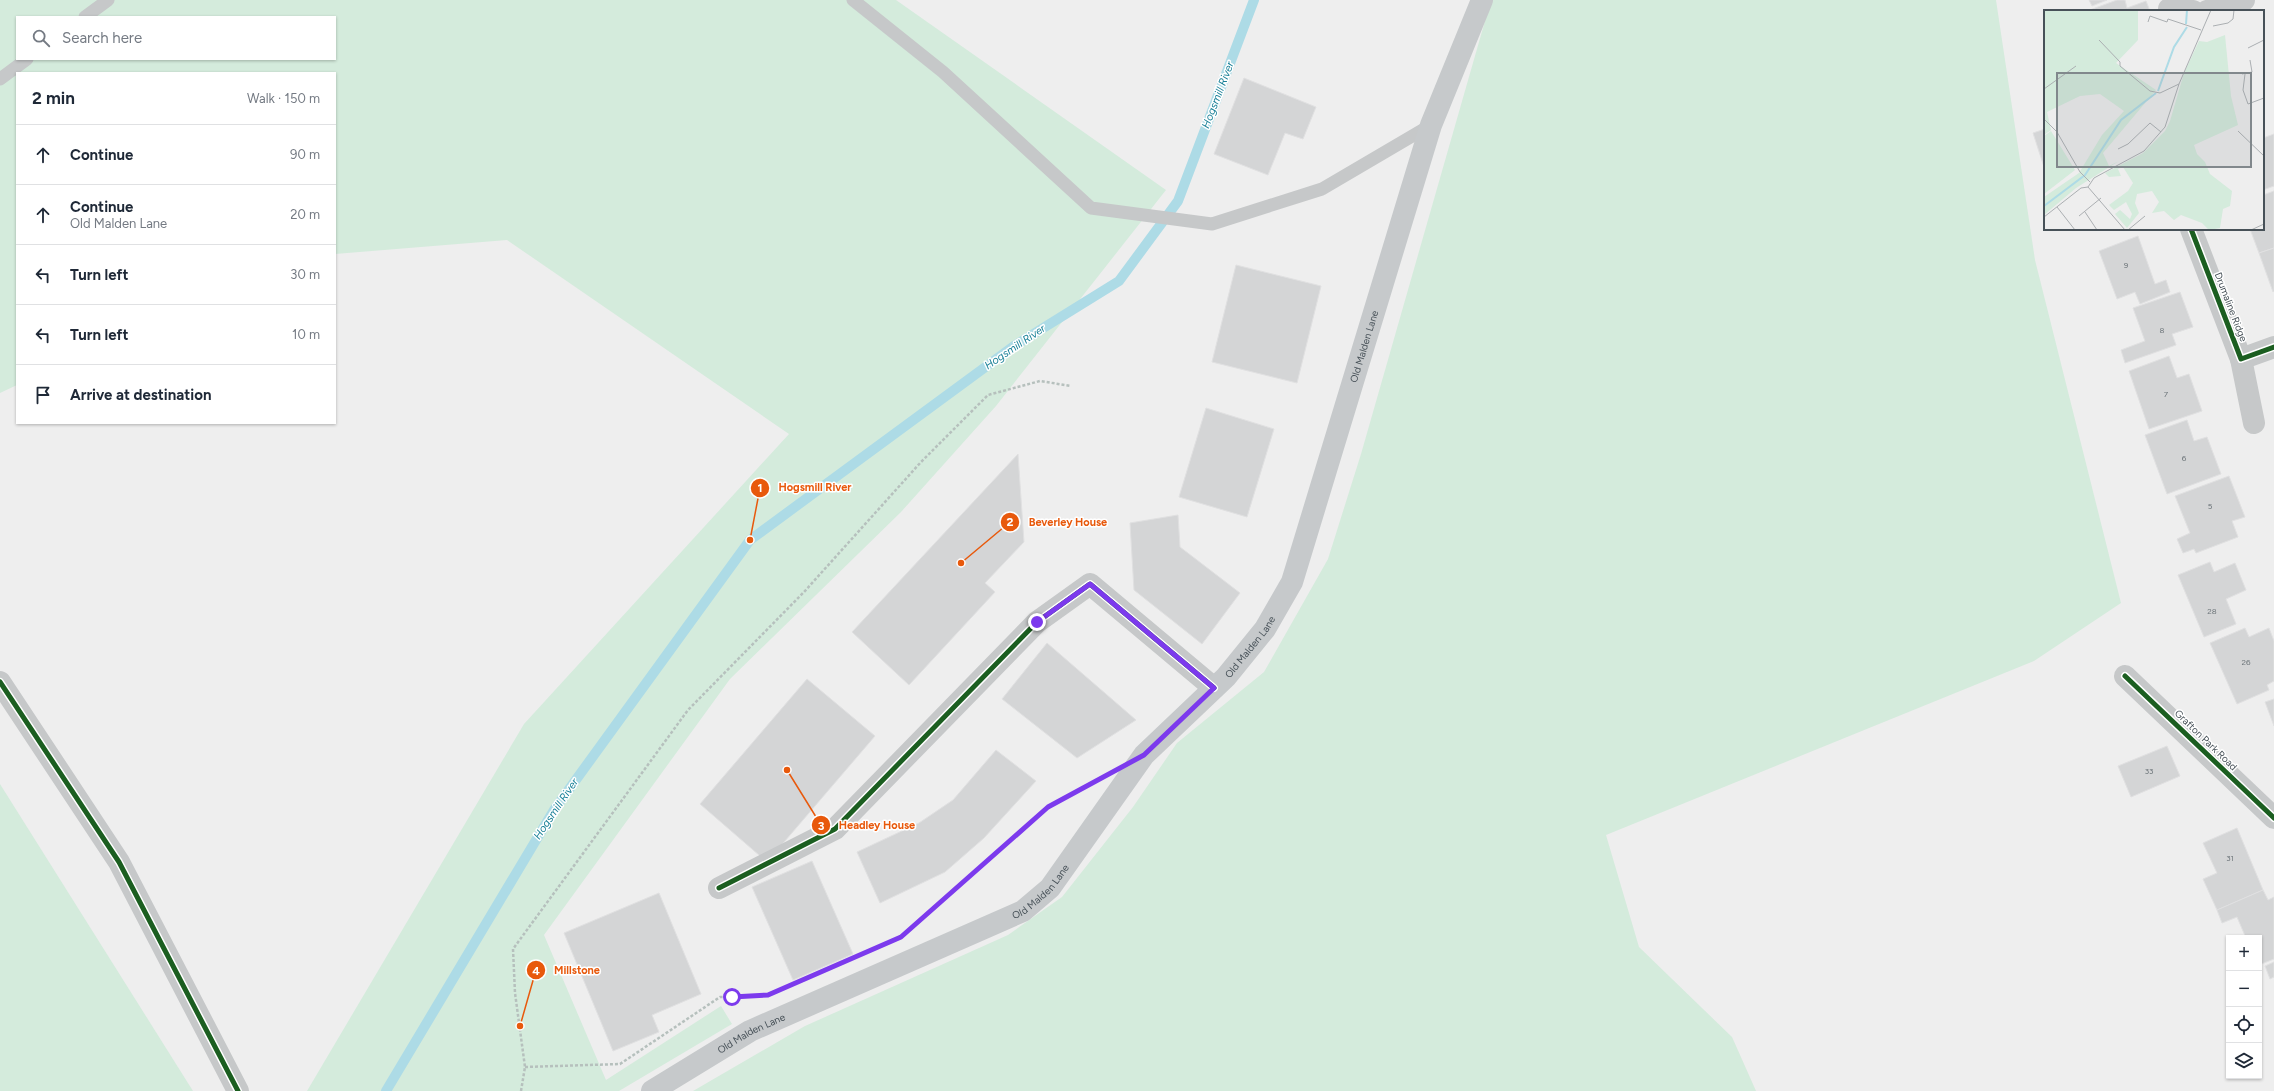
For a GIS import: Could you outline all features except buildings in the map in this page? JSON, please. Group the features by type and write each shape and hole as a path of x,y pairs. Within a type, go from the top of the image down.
{"main road":[{"name":"Old Malden Lane","path":"652,1091 750,1031 1023,911 1050,888 1144,755 1214,688 1265,629 1292,582 1431,124 1482,0"}],"street":[{"path":"2209,10 2244,0"},
{"path":"2169,9 2181,10"},
{"name":"Drumaline Ridge","path":"2191,230 2241,359 2254,424"},
{"path":"2241,359 2274,347"},
{"path":"719,888 835,830 1037,622 1090,584 1214,688"},
{"name":"Grafton Park Road","path":"2125,676 2274,818"},
{"path":"0,682 119,862 238,1091"}],"lane":[{"path":"86,16 108,0"},
{"path":"853,0 943,72 1091,208 1212,224 1322,189 1431,124"},
{"path":"0,79 26,60"}],"path":[{"path":"521,1091 525,1067 515,993 513,949 688,710 804,592 922,462 988,395 1040,380 1071,386"},
{"path":"913,927 1048,807 1089,784"},
{"path":"525,1067 620,1064 720,997 761,995"}],"green space":[{"path":"0,0 896,0 1166,190 996,406 901,512 730,679 544,935 606,1080 721,1006 732,1024 619,1091 307,1091 524,724 789,434 507,240 336,254 336,72 16,72 16,385 0,393"},
{"path":"1491,0 1996,0 2035,260 2121,603 2034,661 1606,835 1639,947 1732,1037 1756,1091 693,1091 805,1026 1008,935 1062,897 1133,807 1177,743 1264,672 1328,559 1361,454"},
{"path":"0,784 193,1091 0,1091"}],"waterway":[{"name":"Hogsmill River","path":"386,1091 554,810 750,540 1014,346 1119,281 1178,201 1254,0"}],"cycle path":[{"path":"2191,230 2241,359 2274,347"},
{"path":"719,888 835,829 1037,622 1090,584 1214,688"},
{"path":"2125,676 2274,818"},
{"path":"0,682 119,862 238,1091"}],"place":[{"name":"Hogsmill River","path":"750,540"},
{"name":"Beverley House","path":"961,563"},
{"name":"Headley House","path":"787,770"},
{"name":"Millstone","path":"520,1026"}],"route":[{"path":"732,997 768,995 901,937 1048,807 1144,755 1214,688 1090,584 1037,622"}]}
